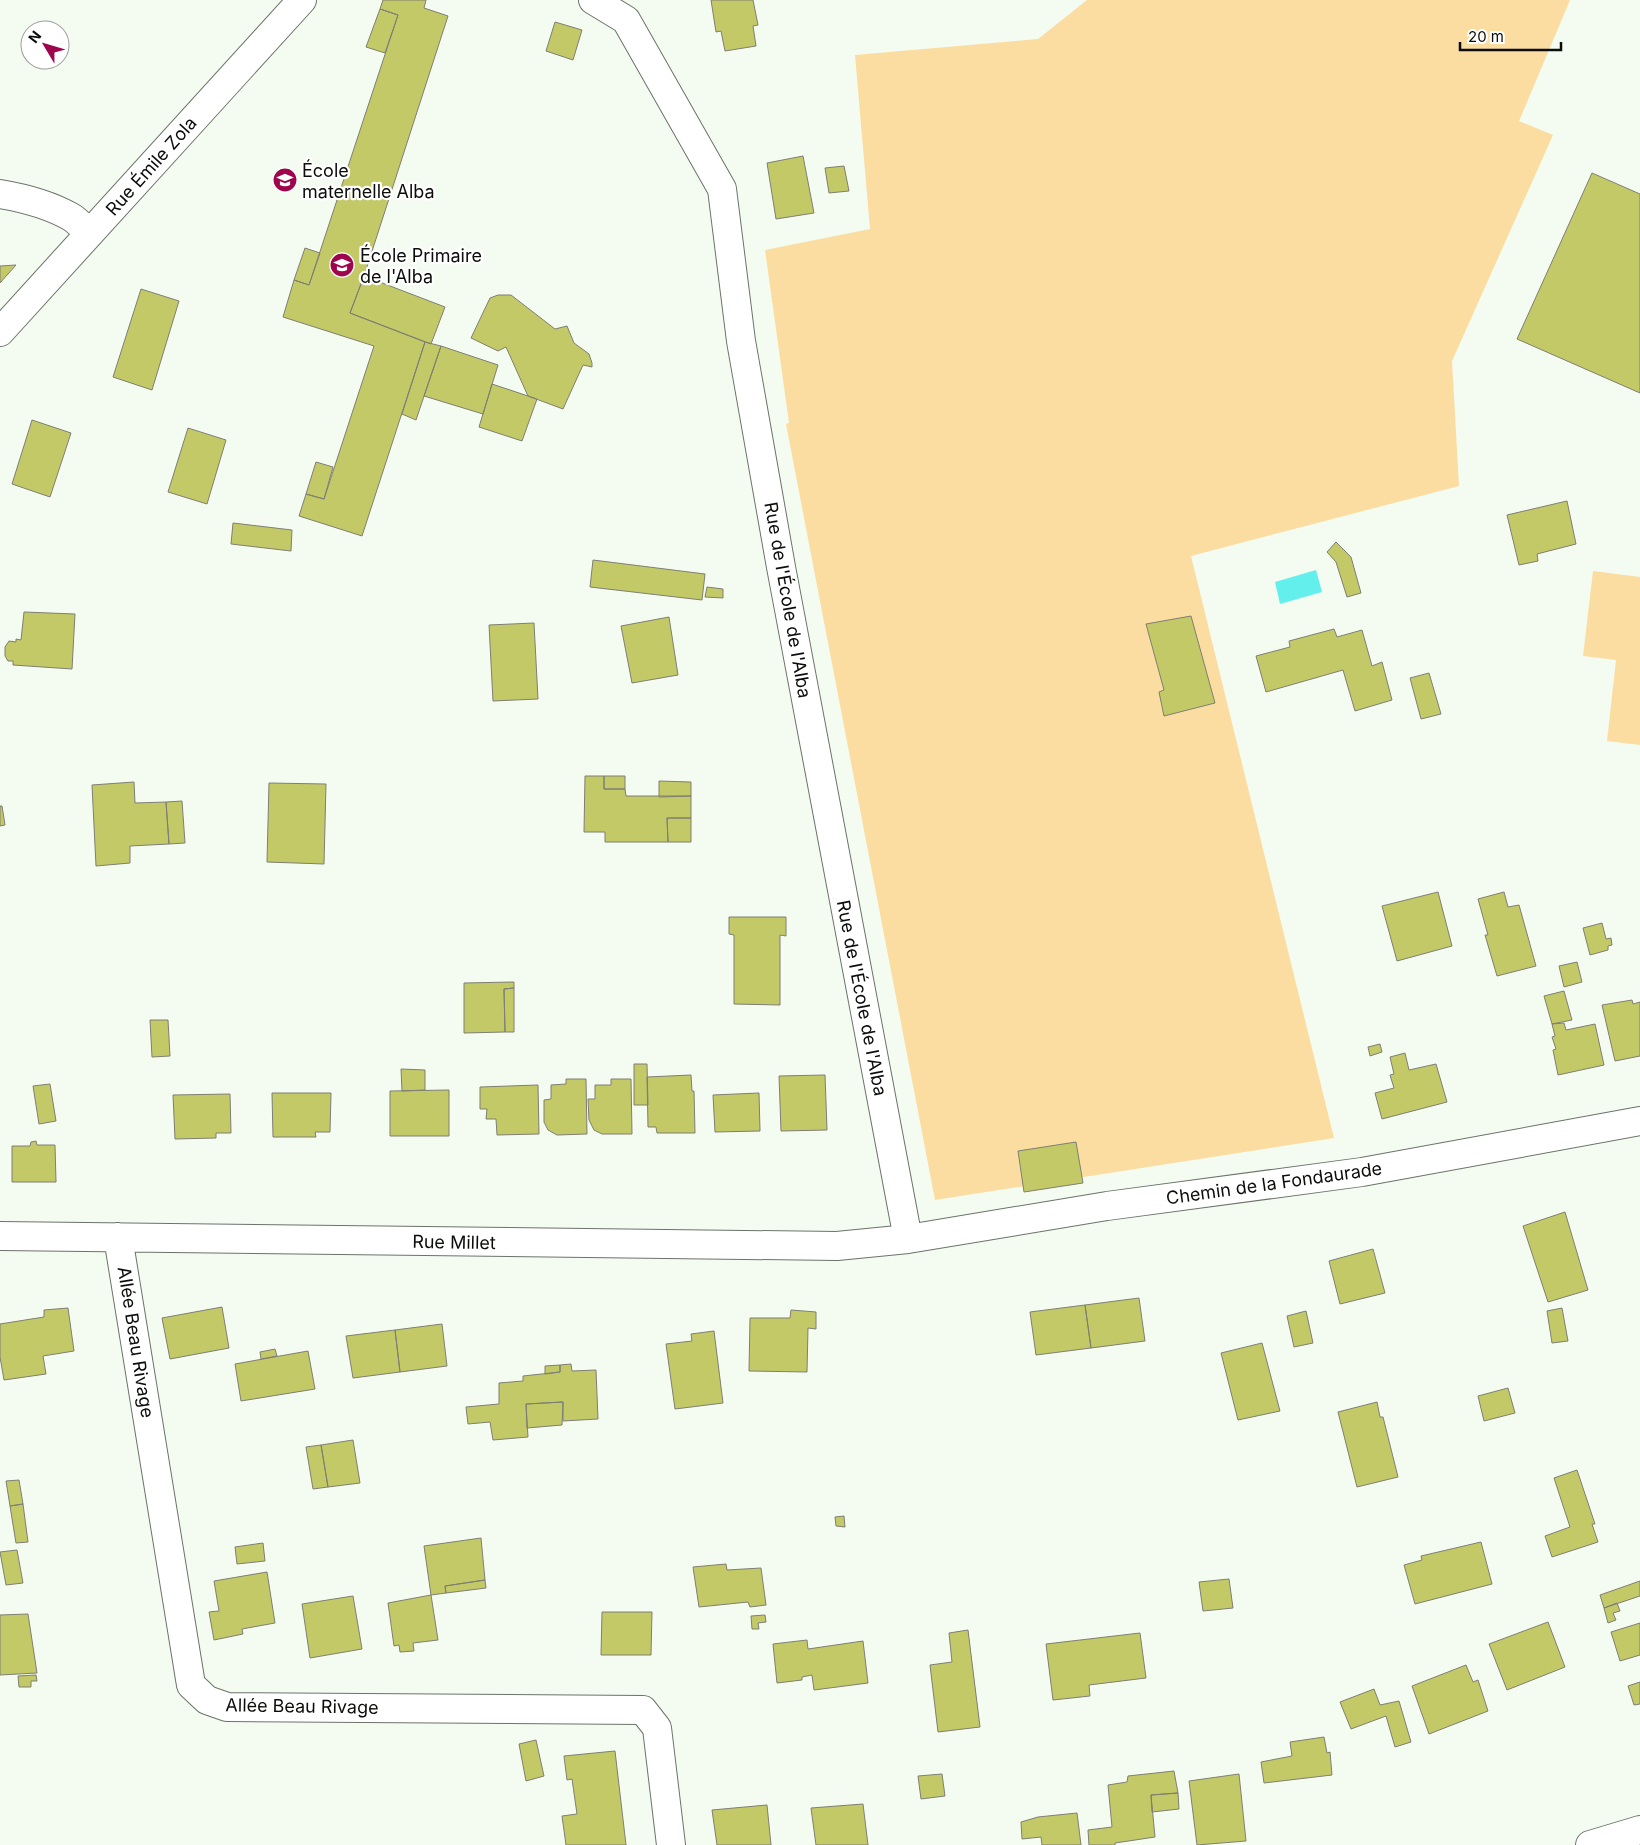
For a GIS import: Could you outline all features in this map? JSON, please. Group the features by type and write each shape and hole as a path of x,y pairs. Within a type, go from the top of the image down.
{"street":[{"name":"Rue Émile Zola","path":"0,332 302,0"},
{"name":"Rue de l'École de l'Alba","path":"593,0 626,20 722,189 741,341 780,567 908,1239"},
{"path":"0,194 19,197 48,206 73,218 89,233"},
{"name":"Chemin de la Fondaurade","path":"908,1239 1107,1206 1362,1172 1640,1121"},
{"name":"Rue Millet","path":"0,1236 837,1246 908,1239"},
{"name":"Allée Beau Rivage","path":"118,1237 191,1685 207,1700 227,1707 643,1710 657,1728 671,1845"},
{"path":"1590,1845 1640,1830"}],"shaded area":[{"path":"1087,0 1570,0 1519,121 1553,135 1452,361 1459,486 1191,556 1334,1138 935,1200 786,424 789,423 765,250 870,229 855,55 1038,39"},
{"path":"1593,571 1640,577 1640,745 1607,741 1616,660 1583,656"}],"water":[{"path":"1316,570 1322,592 1280,604 1275,582"}],"building":[{"name":"École Primaire de l'Alba","path":"383,0 426,0 424,8 448,16 364,276 350,313 425,342 362,536 299,516 306,494 324,499 374,346 283,317 294,280 309,285 398,15 380,9"},
{"path":"711,0 753,0 758,25 753,26 756,46 725,51 721,31 716,32"},
{"path":"380,9 398,15 385,53 366,47"},
{"path":"555,22 582,30 573,60 546,51"},
{"path":"803,156 814,213 776,219 767,163"},
{"path":"844,166 849,191 829,193 825,168"},
{"path":"1592,173 1640,194 1640,393 1517,339"},
{"path":"305,248 320,253 309,285 294,280"},
{"path":"16,265 0,283 0,266"},
{"path":"364,276 445,307 431,344 350,313"},
{"path":"141,289 179,301 152,390 113,377"},
{"path":"498,295 511,295 555,329 567,326 574,343 589,354 592,367 583,365 563,409 528,396 506,347 498,351 471,338 490,298"},
{"path":"425,342 441,346 416,420 402,414"},
{"path":"441,346 498,365 483,414 424,396"},
{"path":"492,384 537,399 522,441 479,427"},
{"path":"32,420 71,433 50,497 12,484"},
{"path":"188,428 226,440 207,504 168,492"},
{"path":"316,462 333,467 324,499 306,494"},
{"path":"1567,501 1576,544 1537,554 1538,561 1519,565 1507,515"},
{"path":"233,523 292,530 291,551 231,544"},
{"path":"1336,542 1351,557 1361,593 1347,597 1336,562 1327,552"},
{"path":"593,560 705,574 702,600 590,587"},
{"path":"707,587 723,589 723,598 705,597"},
{"path":"24,612 75,614 72,669 13,665 13,661 8,661 5,656 5,647 9,641 16,642 16,639 21,640"},
{"path":"1191,616 1215,703 1164,716 1159,692 1164,690 1146,624"},
{"path":"669,617 678,675 632,683 621,626"},
{"path":"534,623 538,699 493,701 489,625"},
{"path":"1334,629 1337,637 1362,630 1372,666 1382,662 1392,700 1355,711 1343,670 1266,692 1256,656 1290,647 1289,641"},
{"path":"1429,673 1441,714 1421,719 1410,678"},
{"path":"585,776 604,776 604,789 625,789 626,796 691,796 691,818 667,818 668,842 605,842 605,832 584,832"},
{"path":"604,776 625,776 625,789 604,789"},
{"path":"659,781 691,782 691,796 659,797"},
{"path":"134,782 135,803 166,802 169,844 130,846 130,863 96,866 92,785"},
{"path":"269,783 326,784 324,864 267,862"},
{"path":"182,801 185,843 169,844 166,802"},
{"path":"0,806 2,806 5,825 0,826"},
{"path":"667,818 691,818 691,842 668,842"},
{"path":"1438,892 1452,946 1397,961 1382,906"},
{"path":"1504,892 1508,907 1519,905 1536,966 1497,976 1485,935 1488,935 1478,899"},
{"path":"729,917 786,917 786,936 780,935 780,1005 734,1004 734,935 729,934"},
{"path":"1602,923 1606,939 1611,938 1612,945 1608,946 1608,950 1590,955 1583,928"},
{"path":"1577,962 1582,982 1564,987 1559,966"},
{"path":"514,982 514,988 504,989 505,1032 464,1033 464,983"},
{"path":"514,988 514,1032 505,1032 504,989"},
{"path":"1564,991 1572,1020 1552,1024 1544,996"},
{"path":"1632,1000 1633,1004 1640,1002 1640,1056 1615,1061 1602,1005"},
{"path":"150,1020 168,1020 170,1056 152,1057"},
{"path":"1564,1023 1566,1030 1595,1024 1604,1065 1558,1075 1553,1050 1556,1049 1552,1037 1555,1036 1552,1024"},
{"path":"1380,1044 1382,1052 1370,1056 1368,1047"},
{"path":"1405,1053 1409,1070 1436,1064 1447,1102 1382,1119 1375,1093 1394,1088 1390,1075 1394,1074 1390,1057"},
{"path":"634,1064 647,1064 648,1105 634,1105"},
{"path":"401,1069 425,1070 425,1090 402,1091"},
{"path":"691,1075 692,1091 694,1091 695,1133 657,1133 656,1127 648,1127 647,1077"},
{"path":"825,1075 827,1130 781,1131 779,1076"},
{"path":"566,1079 586,1079 587,1134 557,1135 548,1130 544,1122 544,1100 551,1099 551,1085 566,1084"},
{"path":"611,1079 631,1079 632,1134 602,1134 594,1130 589,1120 588,1099 595,1099 595,1085 611,1085"},
{"path":"50,1084 56,1121 39,1124 33,1086"},
{"path":"538,1085 539,1134 497,1135 496,1119 486,1119 487,1109 480,1109 480,1087"},
{"path":"449,1090 449,1136 390,1136 390,1091"},
{"path":"272,1093 331,1093 330,1132 315,1132 316,1137 273,1137"},
{"path":"759,1093 760,1131 715,1132 713,1095"},
{"path":"230,1094 231,1133 216,1133 216,1138 175,1139 173,1095"},
{"path":"36,1141 37,1145 55,1145 56,1182 12,1182 12,1146 30,1146 31,1142"},
{"path":"1076,1142 1083,1183 1024,1192 1018,1151"},
{"path":"1565,1212 1588,1290 1548,1302 1523,1226"},
{"path":"1373,1249 1385,1293 1340,1304 1329,1261"},
{"path":"1139,1298 1145,1341 1091,1348 1085,1305"},
{"path":"1085,1305 1091,1348 1036,1355 1030,1312"},
{"path":"222,1307 229,1348 170,1359 162,1318"},
{"path":"68,1308 74,1351 43,1356 46,1374 4,1380 0,1357 0,1324 44,1317 44,1310"},
{"path":"1562,1308 1568,1341 1552,1343 1547,1311"},
{"path":"791,1310 816,1312 816,1329 808,1328 807,1372 749,1371 750,1318 790,1318"},
{"path":"1306,1311 1313,1343 1294,1347 1287,1316"},
{"path":"442,1324 447,1366 400,1372 395,1330"},
{"path":"395,1330 400,1372 353,1378 346,1336"},
{"path":"714,1331 723,1403 675,1409 666,1344 692,1341 691,1334"},
{"path":"1262,1343 1280,1411 1238,1420 1221,1353"},
{"path":"275,1349 277,1356 261,1359 260,1352"},
{"path":"308,1351 315,1389 241,1401 235,1364"},
{"path":"571,1364 572,1371 596,1370 598,1419 563,1421 563,1402 526,1404 528,1437 493,1440 490,1422 468,1424 466,1407 499,1404 499,1383 523,1381 523,1376 560,1372 560,1365"},
{"path":"560,1365 560,1372 545,1374 545,1366"},
{"path":"1508,1388 1515,1413 1484,1421 1478,1396"},
{"path":"563,1402 562,1425 527,1428 526,1404"},
{"path":"1377,1402 1380,1417 1383,1417 1398,1477 1357,1487 1338,1412"},
{"path":"353,1440 360,1483 328,1487 321,1445"},
{"path":"321,1445 328,1487 313,1489 306,1447"},
{"path":"1577,1470 1595,1524 1592,1524 1598,1542 1552,1557 1545,1536 1570,1527 1554,1478"},
{"path":"19,1480 23,1504 10,1506 6,1481"},
{"path":"23,1504 28,1542 16,1543 10,1506"},
{"path":"844,1516 845,1527 836,1526 835,1517"},
{"path":"481,1538 485,1580 445,1586 446,1593 431,1595 424,1546"},
{"path":"1481,1542 1492,1584 1415,1604 1404,1565 1422,1560 1421,1556"},
{"path":"263,1543 265,1561 237,1564 235,1547"},
{"path":"17,1550 23,1583 6,1585 0,1552"},
{"path":"726,1564 727,1570 761,1568 766,1605 750,1607 748,1602 699,1607 693,1567"},
{"path":"267,1572 275,1623 242,1629 243,1634 214,1640 209,1612 219,1611 214,1581"},
{"path":"1229,1579 1233,1608 1203,1611 1199,1582"},
{"path":"485,1580 486,1588 446,1593 445,1586"},
{"path":"1640,1581 1640,1596 1604,1608 1600,1595"},
{"path":"431,1595 438,1640 413,1643 414,1651 400,1652 399,1645 394,1646 388,1603"},
{"path":"353,1596 362,1649 310,1658 302,1604"},
{"path":"1617,1603 1620,1611 1613,1613 1616,1620 1608,1623 1604,1608"},
{"path":"602,1612 652,1612 651,1655 601,1655"},
{"path":"28,1614 37,1673 0,1675 0,1615"},
{"path":"765,1615 766,1622 758,1623 759,1629 752,1629 751,1616"},
{"path":"1548,1622 1565,1667 1507,1690 1489,1644"},
{"path":"1640,1623 1640,1655 1620,1661 1611,1632"},
{"path":"968,1630 980,1727 938,1732 930,1665 952,1662 949,1633"},
{"path":"1140,1633 1146,1678 1089,1685 1090,1696 1053,1700 1046,1644"},
{"path":"807,1640 808,1649 863,1641 868,1683 814,1690 812,1675 802,1677 802,1680 777,1683 773,1644"},
{"path":"1466,1665 1473,1682 1478,1680 1488,1711 1429,1734 1412,1686"},
{"path":"36,1675 37,1681 31,1681 31,1687 19,1687 18,1676"},
{"path":"1640,1682 1640,1704 1634,1705 1628,1686"},
{"path":"1374,1689 1380,1705 1399,1701 1411,1742 1395,1747 1386,1716 1351,1729 1340,1702"},
{"path":"1324,1737 1327,1753 1330,1752 1332,1775 1264,1783 1261,1762 1292,1756 1290,1742"},
{"path":"536,1740 544,1776 526,1781 519,1744"},
{"path":"615,1751 626,1845 566,1845 562,1816 577,1814 572,1779 567,1780 564,1756"},
{"path":"1174,1771 1178,1793 1151,1795 1155,1837 1115,1843 1115,1845 1089,1845 1088,1830 1112,1827 1108,1785 1127,1782 1128,1776"},
{"path":"942,1774 945,1796 921,1799 918,1776"},
{"path":"1239,1774 1246,1841 1197,1845 1189,1781"},
{"path":"1178,1793 1179,1809 1152,1812 1151,1795"},
{"path":"863,1804 868,1845 816,1845 811,1808"},
{"path":"767,1805 771,1845 717,1845 712,1810"},
{"path":"1077,1813 1081,1845 1042,1845 1041,1837 1022,1839 1021,1822 1038,1817"}],"place":[{"name":"École maternelle Alba","path":"285,180"},
{"name":"École Primaire de l'Alba","path":"342,265"}]}
